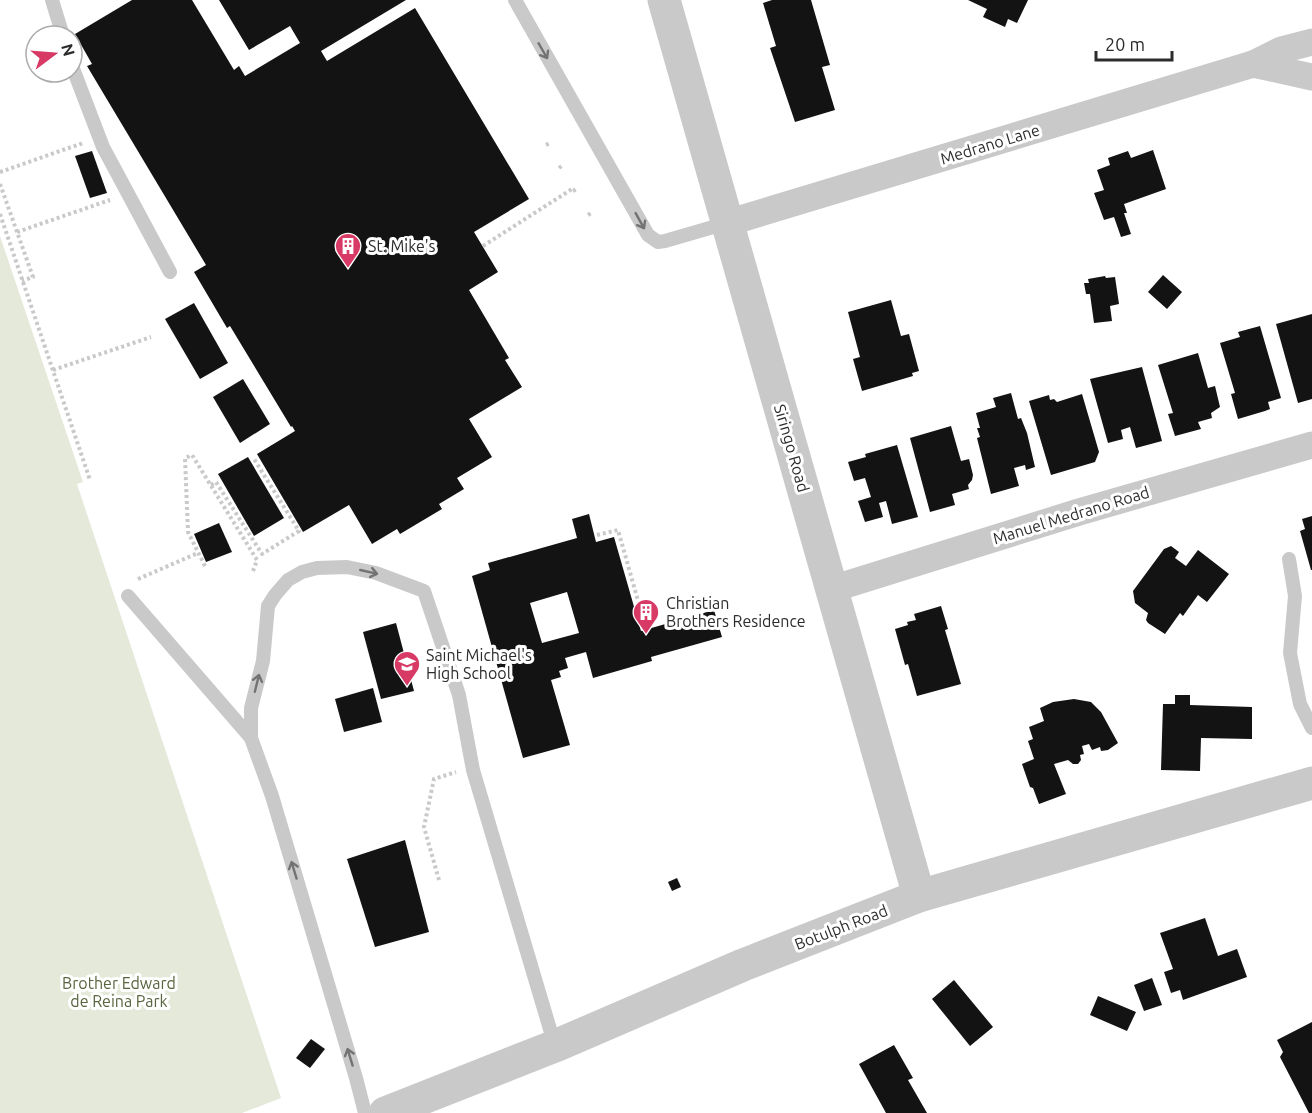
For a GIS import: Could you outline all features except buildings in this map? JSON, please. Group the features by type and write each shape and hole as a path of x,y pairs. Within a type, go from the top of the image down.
{"street":[{"name":"Siringo Road","path":"664,0 920,896"},
{"name":"Medrano Lane","path":"727,223 1253,64 1281,50 1312,42"},
{"name":"Medrano Lane","path":"1253,64 1312,77"},
{"name":"Manuel Medrano Road","path":"832,589 1079,512 1312,445"},
{"name":"Botulph Road","path":"385,1113 555,1046 744,965 920,896 1310,789"}],"lane":[{"path":"52,0 59,24"},
{"path":"515,0 648,235 658,242 665,241 727,223"},
{"path":"79,84 103,147 170,272"},
{"path":"1289,559 1294,596 1290,653 1300,704 1312,728"},
{"path":"250,738 251,708 262,661 268,606 288,580 302,572 317,568 347,567 376,573 424,591 459,695 473,770 555,1046"},
{"path":"128,596 250,738 276,807 365,1113"}],"path":[{"path":"0,172 73,147"},
{"path":"0,183 33,278 22,281"},
{"path":"483,246 574,190"},
{"path":"17,232 93,206"},
{"path":"0,214 90,480"},
{"path":"52,370 151,337"},
{"path":"204,566 188,532 185,458 192,454 257,560 253,571"},
{"path":"211,485 216,482 262,554 299,531 254,459"},
{"path":"597,535 618,530 646,629"},
{"path":"141,577 198,553"},
{"path":"439,880 424,827 434,779 462,770"}],"green space":[{"name":"Brother Edward de Reina Park","path":"0,236 83,482 77,484 281,1098 242,1113 0,1113"}],"place":[{"name":"St. Mike's","path":"348,269"},
{"name":"Christian Brothers Residence","path":"646,635"},
{"name":"Saint Michael's High School","path":"407,687"}]}
